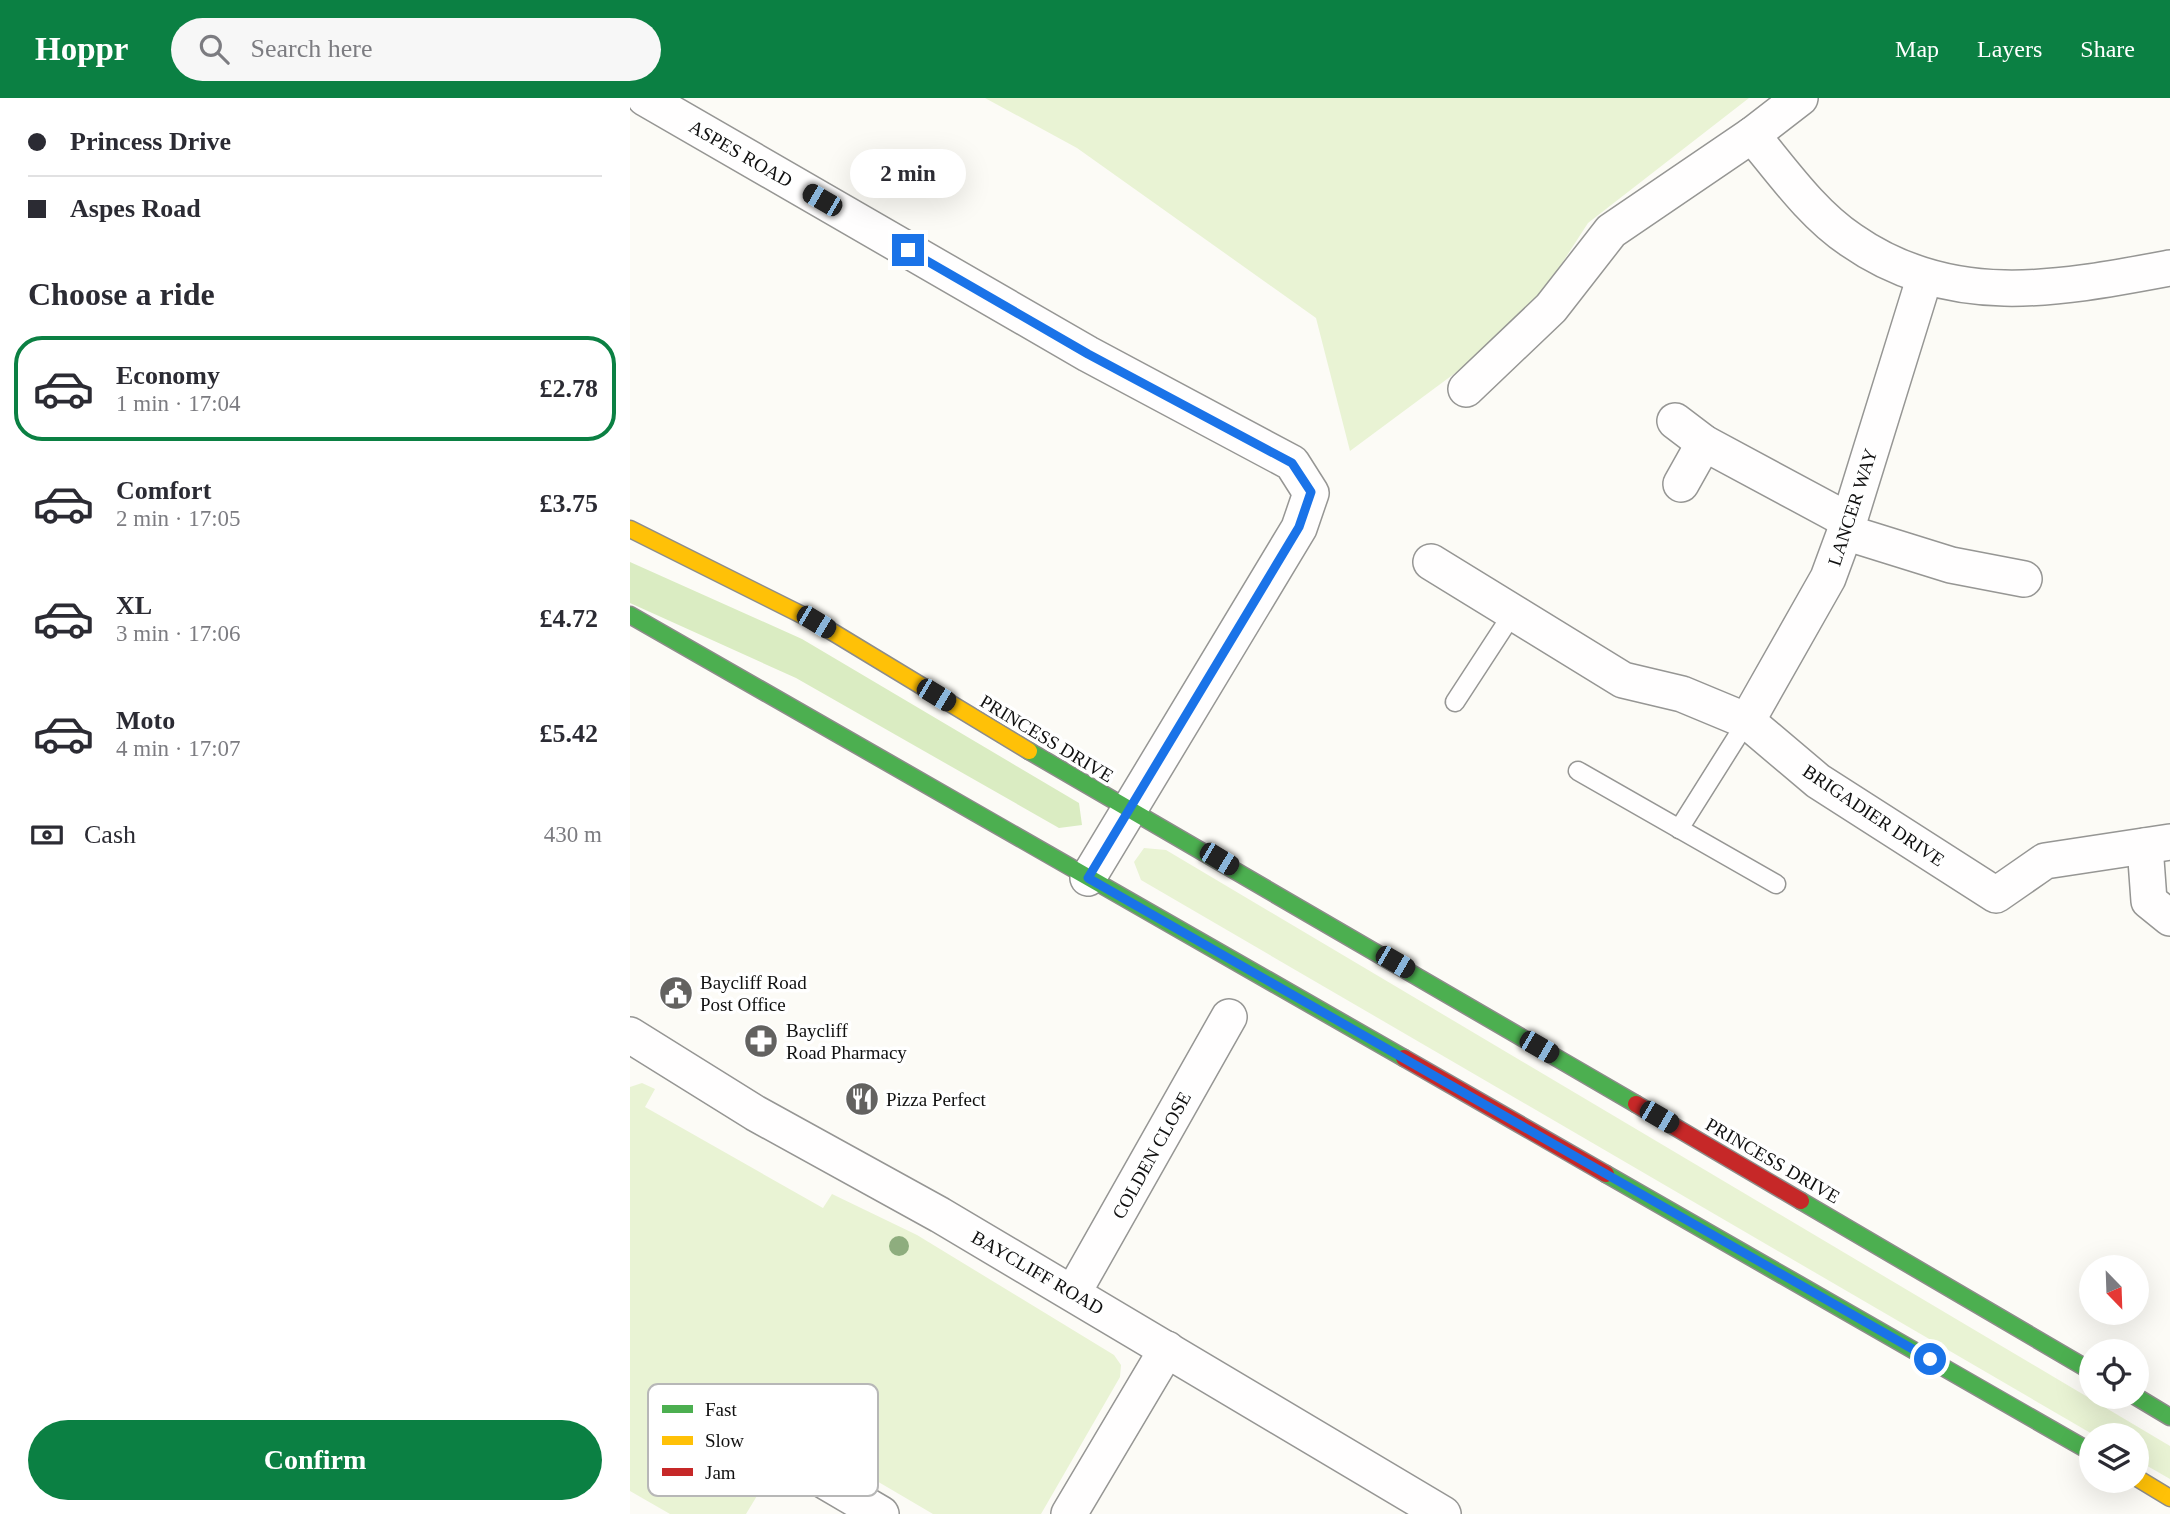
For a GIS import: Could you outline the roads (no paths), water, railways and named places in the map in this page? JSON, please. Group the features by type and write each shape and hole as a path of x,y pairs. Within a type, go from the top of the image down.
{"street":[{"name":"ASPES ROAD","path":"645,98 1088,354 1292,463 1311,492 1299,527 1127,811"},
{"path":"1466,389 1551,307 1611,231 1752,135 1800,98"},
{"path":"1752,135 1810,203 1850,240 1924,279 1973,288 2077,285 2170,268"},
{"name":"LANCER WAY","path":"1747,721 1828,578 1847,526 1924,279"},
{"path":"1675,421 1704,443 1847,526 1951,565 2024,579"},
{"path":"1681,484 1704,443"},
{"name":"PRINCESS DRIVE","path":"630,529 816,622 1127,811 1219,859 2079,1364"},
{"name":"BRIGADIER DRIVE","path":"1431,562 1623,680 1682,694 1747,721 1818,781 1996,895 2045,861 2157,844 2149,901 2170,918"},
{"path":"630,615 2079,1445"},
{"path":"1088,878 1127,811"},
{"name":"COLDEN CLOSE","path":"1073,1293 1229,1017"},
{"name":"BAYCLIFF ROAD","path":"630,1035 755,1113 1073,1293 1443,1514"},
{"path":"1069,1514 1167,1349"},
{"path":"2149,1404 2170,1417"},
{"path":"2149,1485 2170,1497"},
{"path":"850,1496 881,1514"}],"lane":[{"path":"1455,702 1513,613"},
{"path":"1679,829 1747,721"},
{"path":"1578,771 1776,884"}],"place":[{"name":"Baycliff Road Post Office","path":"676,993"},
{"name":"Baycliff Road Pharmacy","path":"761,1041"},
{"name":"Pizza Perfect","path":"862,1099"}]}
